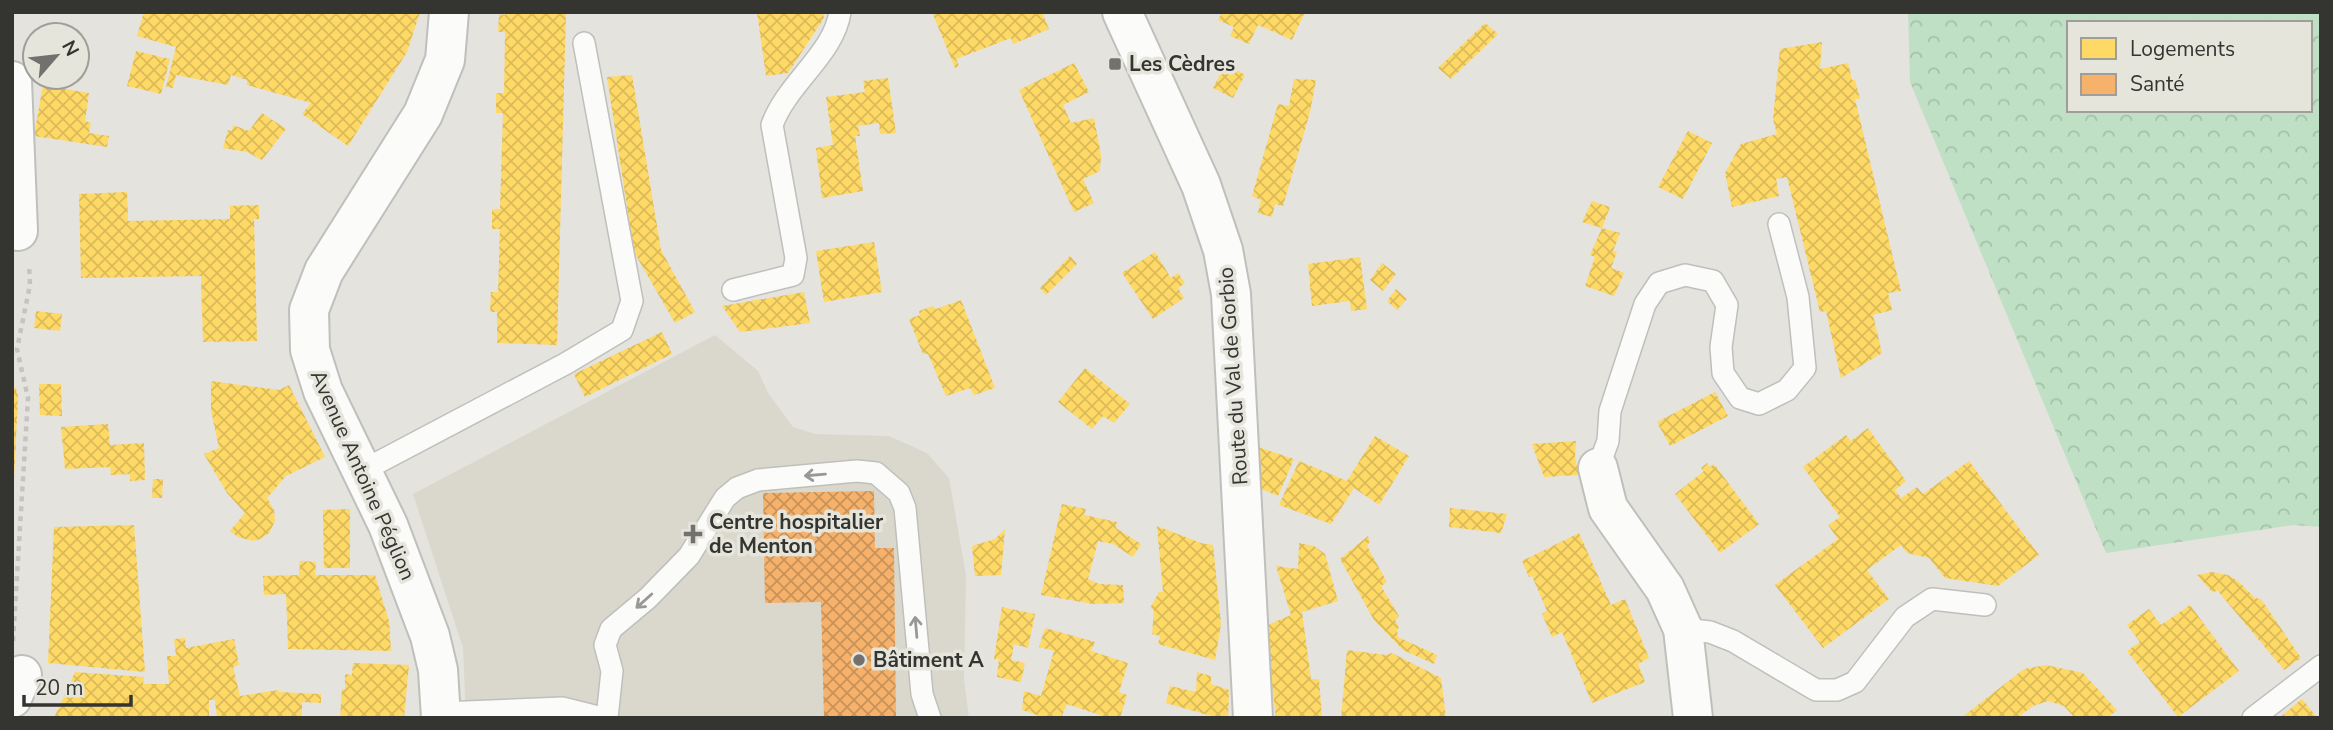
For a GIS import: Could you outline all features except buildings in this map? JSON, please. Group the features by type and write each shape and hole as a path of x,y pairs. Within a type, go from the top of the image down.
{"street":[{"name":"Avenue Antoine Péglion","path":"441,715 438,670 430,636 388,525 323,391 310,350 309,310 324,271 423,114 445,60 449,12"},
{"name":"Route du Val de Gorbio","path":"1122,12 1201,185 1223,250 1231,293 1253,718"},
{"path":"12,81 15,231"},
{"path":"1598,468 1608,508 1665,589 1683,629 1693,718"}],"lane":[{"path":"733,290 793,275 796,258 772,125 779,107 837,30 840,12"},
{"path":"362,471 565,364 622,330 632,301 583,43"},
{"path":"1598,468 1608,441 1610,411 1645,304 1659,283 1685,275 1713,281 1727,306 1721,347 1723,373 1740,398 1759,404 1787,390 1805,368 1798,297 1779,224"},
{"path":"441,715 562,708 604,718 612,671 605,645 611,629 648,598 689,556 725,498 737,488 758,480 857,471 876,472 889,482 899,493 905,508 922,694 930,718"},
{"path":"1683,629 1710,632 1733,641 1816,690 1837,690 1855,682 1905,617 1932,599 1985,605"},
{"path":"2253,718 2321,666"}],"path":[{"path":"15,231 29,254 30,285 17,349 28,398 15,673"}],"shaded area":[{"name":"Centre hospitalier de Menton","path":"715,335 758,371 768,393 793,427 815,434 889,436 927,453 949,478 966,575 964,680 969,718 466,718 463,648 413,494"}],"green space":[{"path":"1908,12 2321,12 2321,527 2293,525 2106,553 1910,82"}],"place":[{"name":"Les Cèdres","path":"1115,64"},
{"name":"Centre hospitalier de Menton","path":"693,534"},
{"name":"Bâtiment A","path":"859,660"}]}
